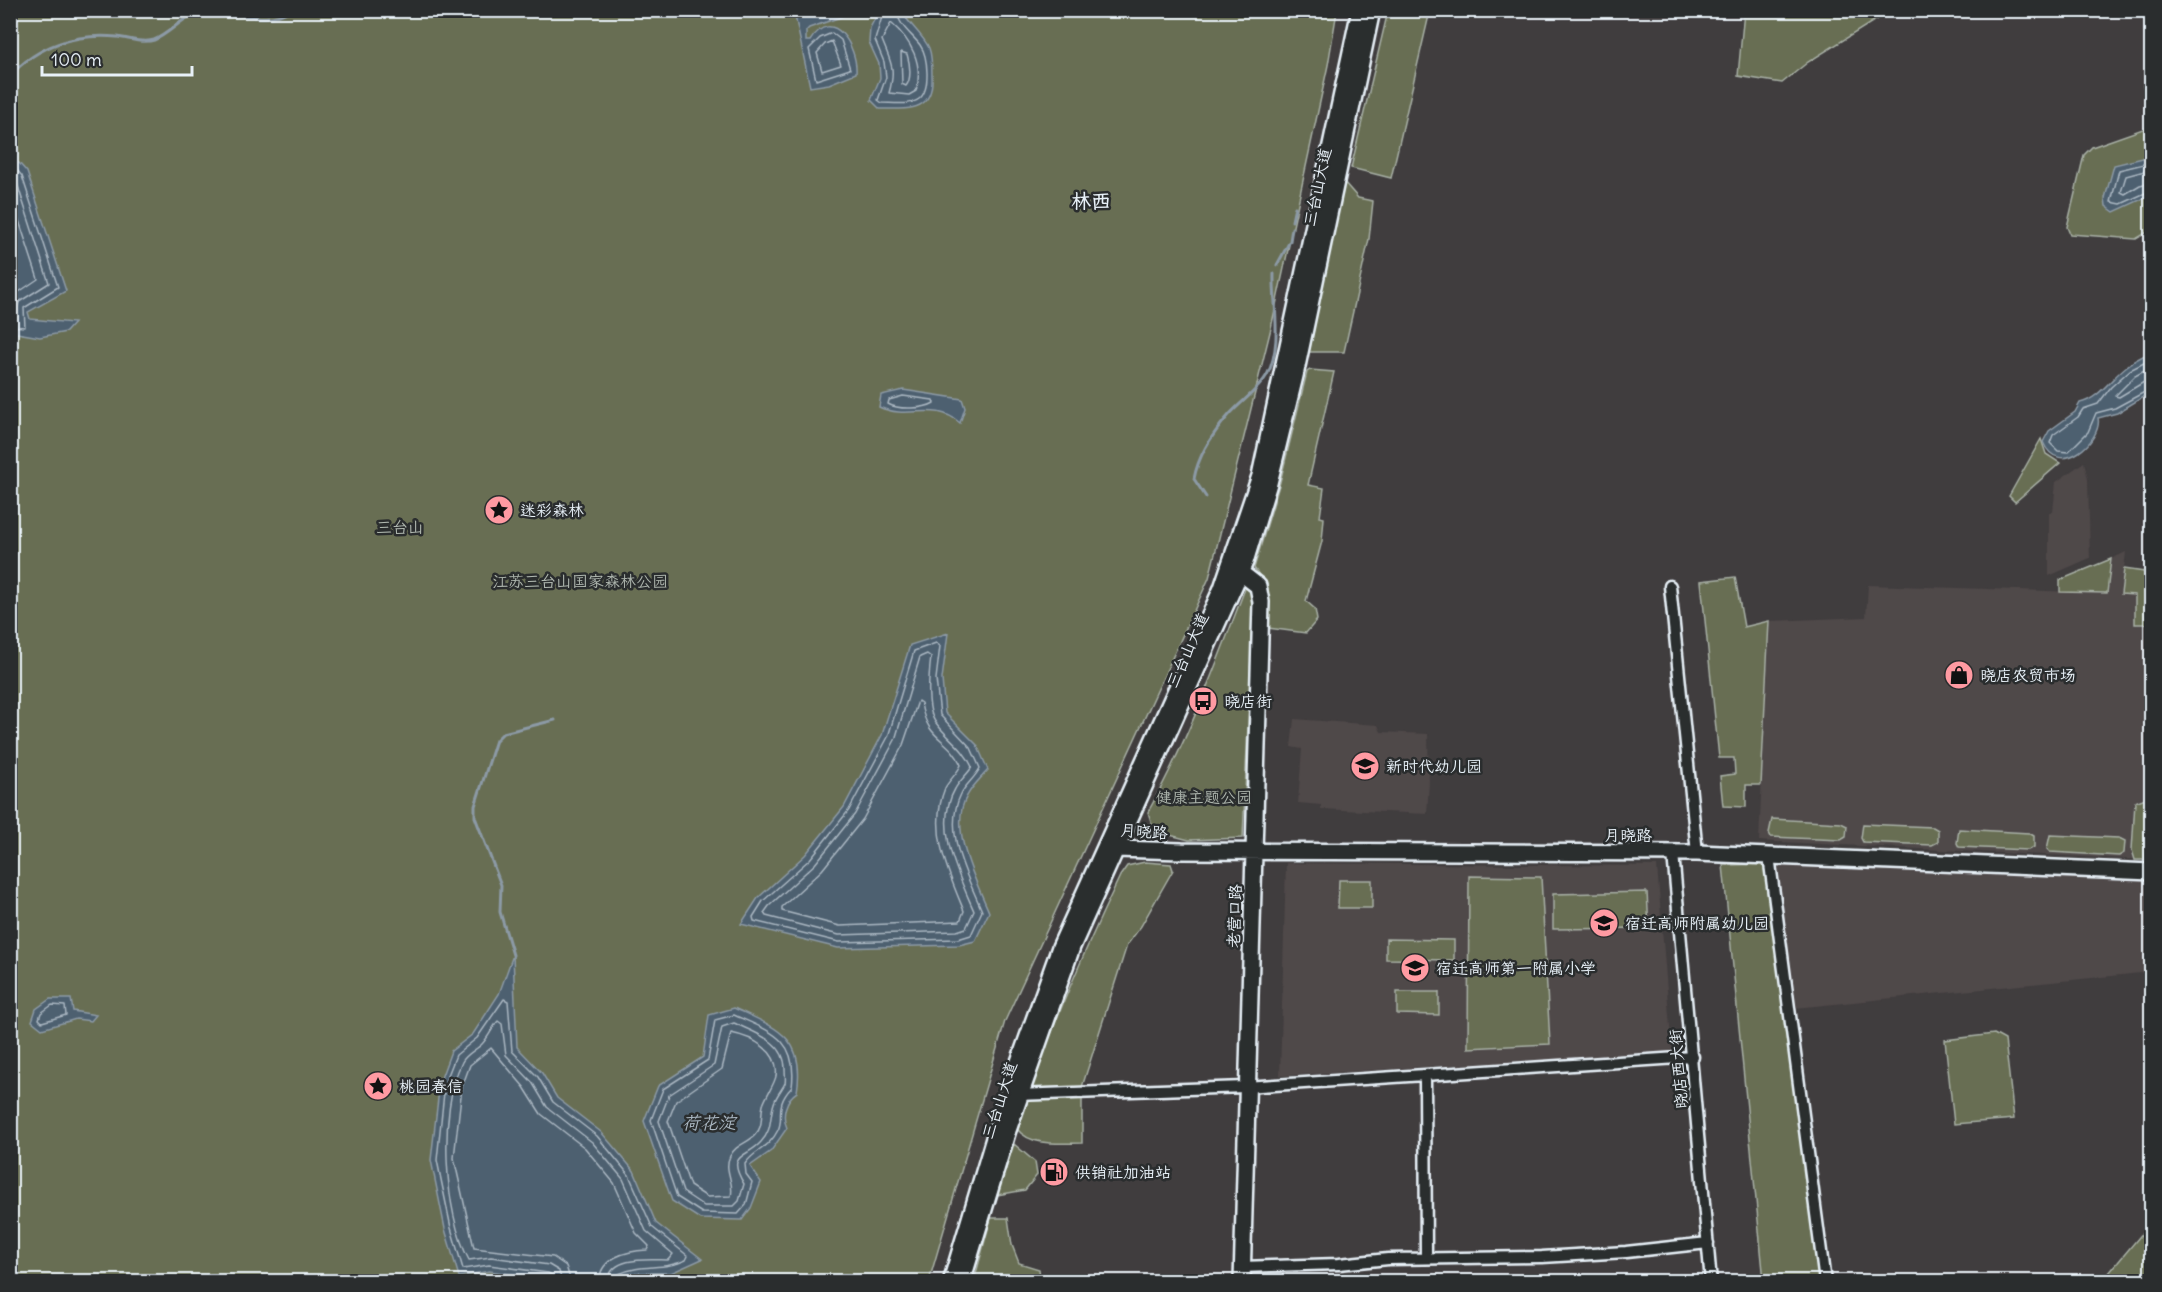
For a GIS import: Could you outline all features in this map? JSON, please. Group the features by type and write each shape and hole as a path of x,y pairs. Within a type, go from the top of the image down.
{"main road":[{"name":"三台山大道","path":"1234,570 1260,476 1360,10"},
{"name":"三台山大道","path":"951,1281 1060,947 1111,846 1234,570 1269,483 1295,376 1372,10"},
{"name":"老营口路","path":"1234,570 1258,586 1261,602 1245,1087 1242,1274"},
{"name":"月晓路","path":"1111,846 1254,850 1696,853 2151,872"},
{"name":"三台山大道","path":"962,1281 1013,1096"}],"street":[{"path":"1670,585 1696,853"},
{"name":"晓店西大街","path":"1673,853 1712,1281"},
{"path":"1769,856 1825,1281"},
{"path":"1013,1096 1425,1077 1693,1057"},
{"path":"1425,1077 1426,1258"},
{"path":"1242,1274 1426,1258 1597,1254 1708,1243"}],"shaded area":[{"path":"2084,462 2088,479 2090,558 2049,576 2049,512 2053,512 2056,482"},
{"name":"晓店农贸市场","path":"2126,552 2121,594 2135,594 2135,624 2151,624 2151,727 2145,860 1759,841 1769,621 1866,617 1868,585 2107,593 2111,559"},
{"name":"新时代幼儿园","path":"1294,719 1378,725 1381,732 1428,734 1427,814 1321,809 1321,805 1298,803 1302,749 1291,747"},
{"name":"宿迁高师第一附属小学","path":"1286,863 1657,866 1672,1052 1280,1076"},
{"path":"1775,864 2151,882 2151,972 1795,1008"}],"green space":[{"path":"1744,10 1890,11 1808,62 1782,83 1738,76"},
{"name":"江苏三台山国家森林公园","path":"10,11 1337,11 1328,65 1271,328 1209,578 1005,1021 929,1281 11,1281"},
{"path":"1388,11 1430,11 1391,178 1351,168"},
{"path":"2151,83 2151,230 2136,239 2070,234 2067,227 2084,155 2092,147 2146,128 2150,118 2143,85"},
{"path":"1344,182 1358,198 1373,201 1369,239 1344,352 1309,352"},
{"path":"1310,370 1334,372 1308,485 1324,488 1320,517 1324,518 1322,541 1306,601 1315,609 1317,620 1306,633 1268,628 1268,588 1254,568 1280,482 1307,372"},
{"path":"2041,439 2046,454 2060,463 2015,502 2009,496"},
{"path":"2111,559 2107,593 2060,592 2060,580"},
{"path":"2124,569 2151,573 2151,624 2135,624 2135,595 2121,594"},
{"path":"1735,577 1744,627 1769,621 1761,785 1746,785 1746,807 1723,806 1720,776 1735,774 1734,758 1719,758 1701,581"},
{"name":"健康主题公园","path":"1250,584 1254,589 1243,838 1189,840 1154,831 1148,812 1189,729 1246,586"},
{"path":"2148,797 2145,860 2135,860 2132,850 2135,802"},
{"path":"1772,819 1841,823 1847,826 1846,837 1841,840 1771,837 1769,833"},
{"path":"1863,824 1933,827 1938,830 1938,842 1932,845 1863,842 1861,838"},
{"path":"1959,829 2029,833 2034,836 2034,847 2028,850 1959,847 1957,843"},
{"path":"2050,835 2119,838 2125,841 2124,853 2119,856 2050,852 2047,849"},
{"path":"1145,862 1171,864 1173,870 1141,926 1127,945 1082,1087 1082,1143 1047,1143 1030,1139 1017,1129 1017,1124 1065,999 1120,876 1127,866"},
{"path":"1767,864 1821,1281 1764,1281 1723,865"},
{"path":"1469,876 1541,877 1550,1044 1468,1048"},
{"path":"1339,880 1372,880 1372,908 1338,908"},
{"path":"1647,892 1649,928 1553,929 1553,894"},
{"path":"1386,939 1454,940 1454,960 1386,959"},
{"path":"1397,992 1439,992 1439,1015 1397,1014"},
{"path":"1994,1034 2005,1040 2014,1119 1954,1124 1945,1040"},
{"path":"1014,1144 1035,1162 1037,1175 1025,1190 997,1195"},
{"path":"991,1218 1008,1218 1012,1245 1019,1263 1039,1269 1040,1278 974,1281"},
{"path":"2151,1218 2151,1278 2146,1281 2111,1281 2109,1273 2150,1224"}],"water":[{"path":"794,11 848,11 847,15 809,28 806,31 806,41 810,41 819,31 827,27 835,28 848,42 853,52 856,73 829,84 810,87"},
{"path":"879,11 901,11 929,48 932,62 931,88 929,97 924,103 909,108 880,109 871,100 880,78 879,64 869,42 870,28"},
{"path":"2151,156 2151,195 2114,212 2106,206 2105,198 2114,165"},
{"path":"12,162 19,163 27,172 66,291 28,312 30,319 74,323 66,332 40,337 11,332"},
{"path":"2151,352 2151,392 2117,413 2098,418 2098,427 2094,436 2078,452 2069,457 2059,457 2050,453 2043,442 2049,431 2075,412 2080,403 2099,393 2130,364"},
{"path":"903,390 962,399 965,408 960,423 941,413 890,411 879,407 881,395"},
{"path":"948,633 942,679 945,713 977,745 988,770 974,785 962,809 962,838 966,854 989,912 975,941 959,945 838,948 741,924 758,898 805,855 844,807 882,735 910,645"},
{"path":"513,955 517,1047 542,1073 557,1098 601,1132 634,1171 656,1223 702,1259 671,1273 637,1273 615,1281 539,1278 489,1271 459,1277 445,1229 431,1160 440,1081 451,1051 473,1034 499,994"},
{"path":"50,999 71,999 73,1011 96,1015 91,1021 76,1019 42,1029 32,1021 36,1009"},
{"name":"荷花淀","path":"734,1008 763,1022 785,1037 797,1058 799,1073 797,1092 790,1099 786,1108 784,1118 787,1128 771,1151 750,1166 761,1182 751,1208 742,1220 700,1219 672,1201 644,1121 658,1086 703,1057 709,1015"}],"waterway":[{"path":"10,76 33,56 73,39 102,36 150,41 161,37 197,13 216,12 271,17 290,10"},
{"path":"1292,221 1295,207"},
{"path":"1277,265 1290,241 1292,228"},
{"path":"1206,497 1194,479 1203,453 1223,422 1263,381 1272,364 1276,338 1274,274"},
{"path":"513,955 500,912 501,885 475,817 475,806 496,740 503,733 555,720"}],"place":[{"name":"迷彩森林","path":"499,510"},
{"name":"晓店农贸市场","path":"1959,675"},
{"name":"晓店街","path":"1203,701"},
{"name":"新时代幼儿园","path":"1365,766"},
{"name":"宿迁高师附属幼儿园","path":"1604,923"},
{"name":"宿迁高师第一附属小学","path":"1415,968"},
{"name":"桃园春信","path":"378,1086"},
{"name":"供销社加油站","path":"1054,1172"}],"district":[{"name":"林西","path":"1091,201"}],"park label":[{"name":"三台山","path":"400,527"}]}
